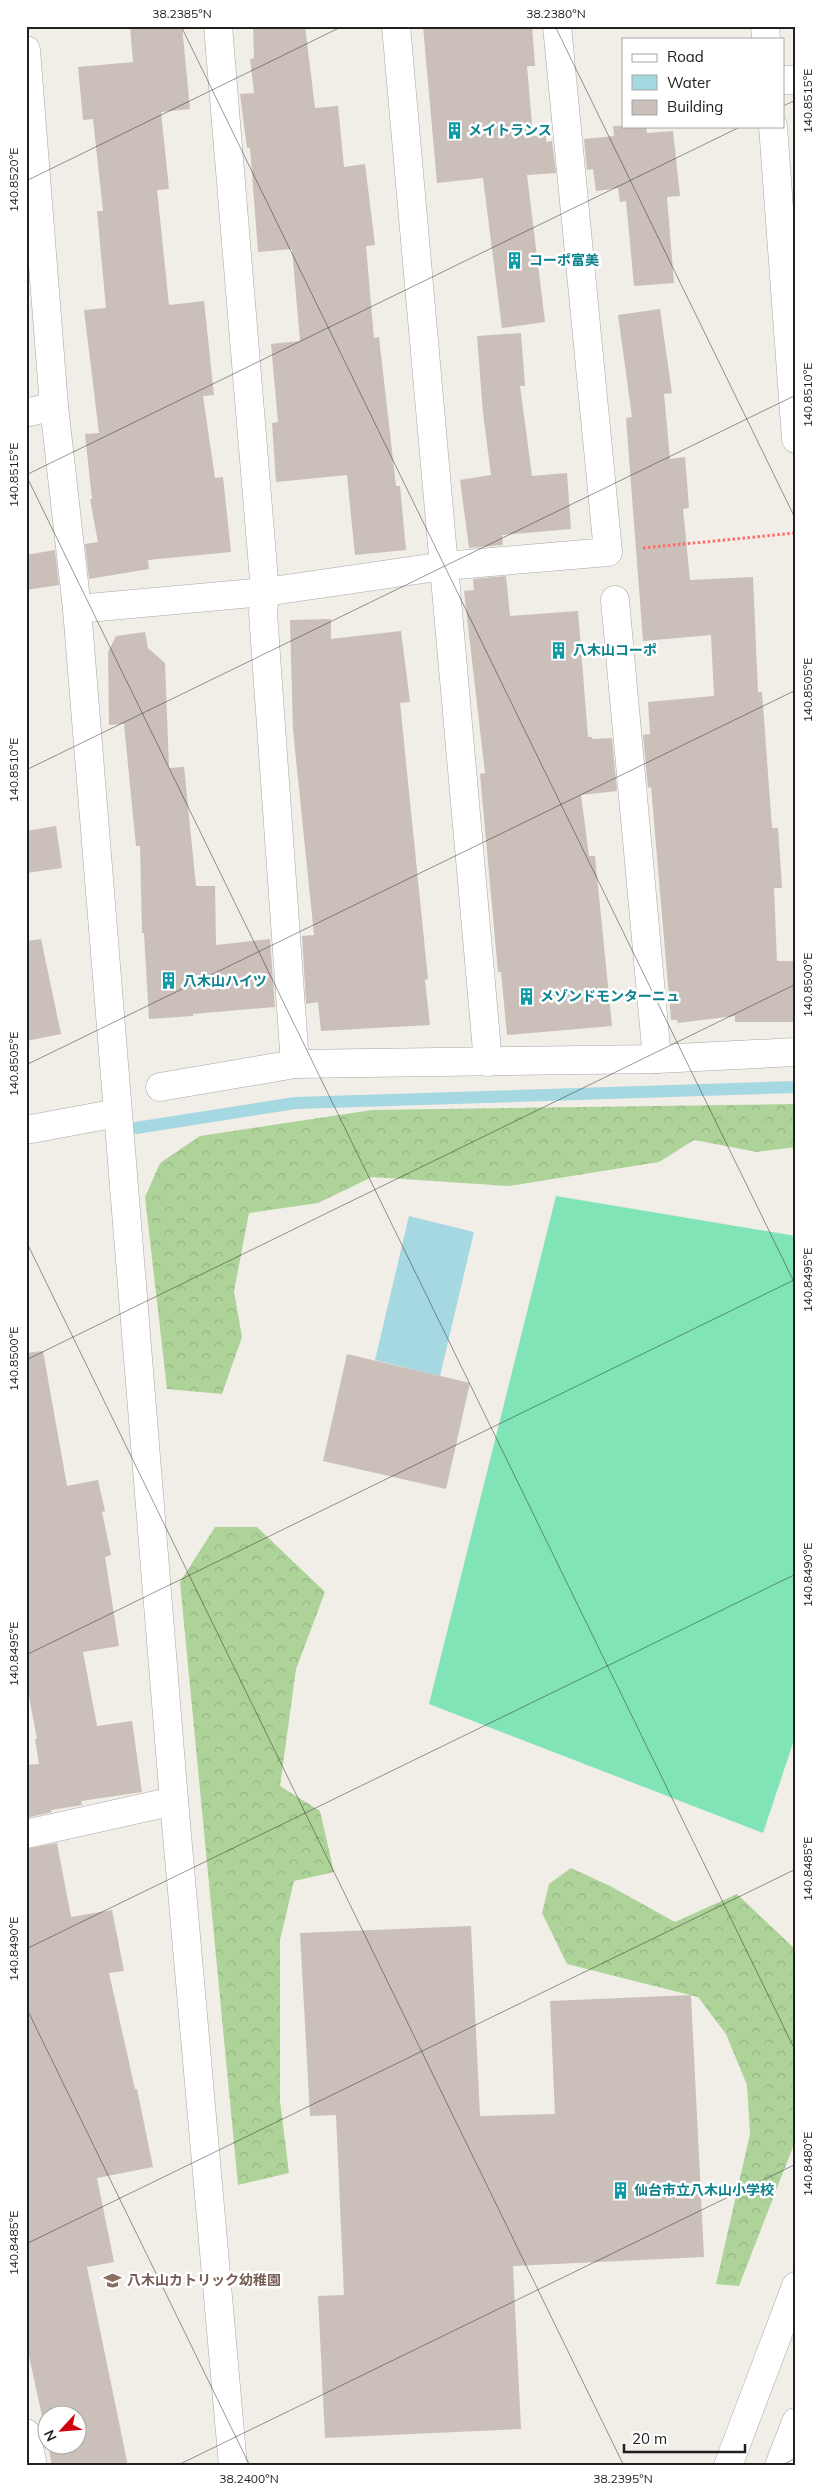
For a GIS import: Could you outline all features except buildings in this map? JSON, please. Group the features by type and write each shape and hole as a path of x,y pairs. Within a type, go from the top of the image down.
{"street":[{"path":"218,26 265,592 263,613 295,1064"},
{"path":"396,26 488,1062"},
{"path":"77,609 265,592 444,566 608,552 557,26"},
{"path":"26,50 54,406 77,609 174,1801 233,2466"},
{"path":"773,128 796,439"},
{"path":"26,413 54,406"},
{"path":"615,600 657,1059"},
{"path":"160,1087 295,1064 657,1059 796,1052"},
{"path":"26,1130 117,1113"},
{"path":"26,1834 174,1801"},
{"path":"728,2466 796,2286"},
{"path":"779,2466 796,2422"},
{"path":"26,2433 33,2466"}],"path":[{"path":"608,552 796,533"}],"green space":[{"path":"796,1104 796,1147 757,1152 694,1140 659,1162 509,1186 372,1177 318,1203 249,1213 234,1291 242,1337 222,1394 167,1389 145,1197 160,1163 200,1136 372,1110"},
{"path":"556,1196 796,1236 796,1734 763,1833 429,1704"},
{"path":"215,1527 257,1527 325,1592 296,1669 280,1786 320,1811 334,1872 294,1881 280,1940 280,2101 289,2173 238,2185 180,1582"},
{"path":"571,1868 610,1886 675,1922 737,1894 796,1950 796,2139 739,2286 716,2284 750,2134 747,2085 726,2034 698,1997 567,1964 542,1913 549,1884"}],"water":[{"path":"409,1216 474,1232 440,1376 375,1360"}],"waterway":[{"path":"136,1128 295,1103 796,1087"}],"place":[{"name":"メイトランス","path":"454,130"},
{"name":"コーポ富美","path":"515,260"},
{"name":"八木山コーポ","path":"559,650"},
{"name":"八木山ハイツ","path":"169,981"},
{"name":"メゾンドモンターニュ","path":"526,996"},
{"name":"仙台市立八木山小学校","path":"620,2190"},
{"name":"八木山カトリック幼稚園","path":"113,2280"}]}
